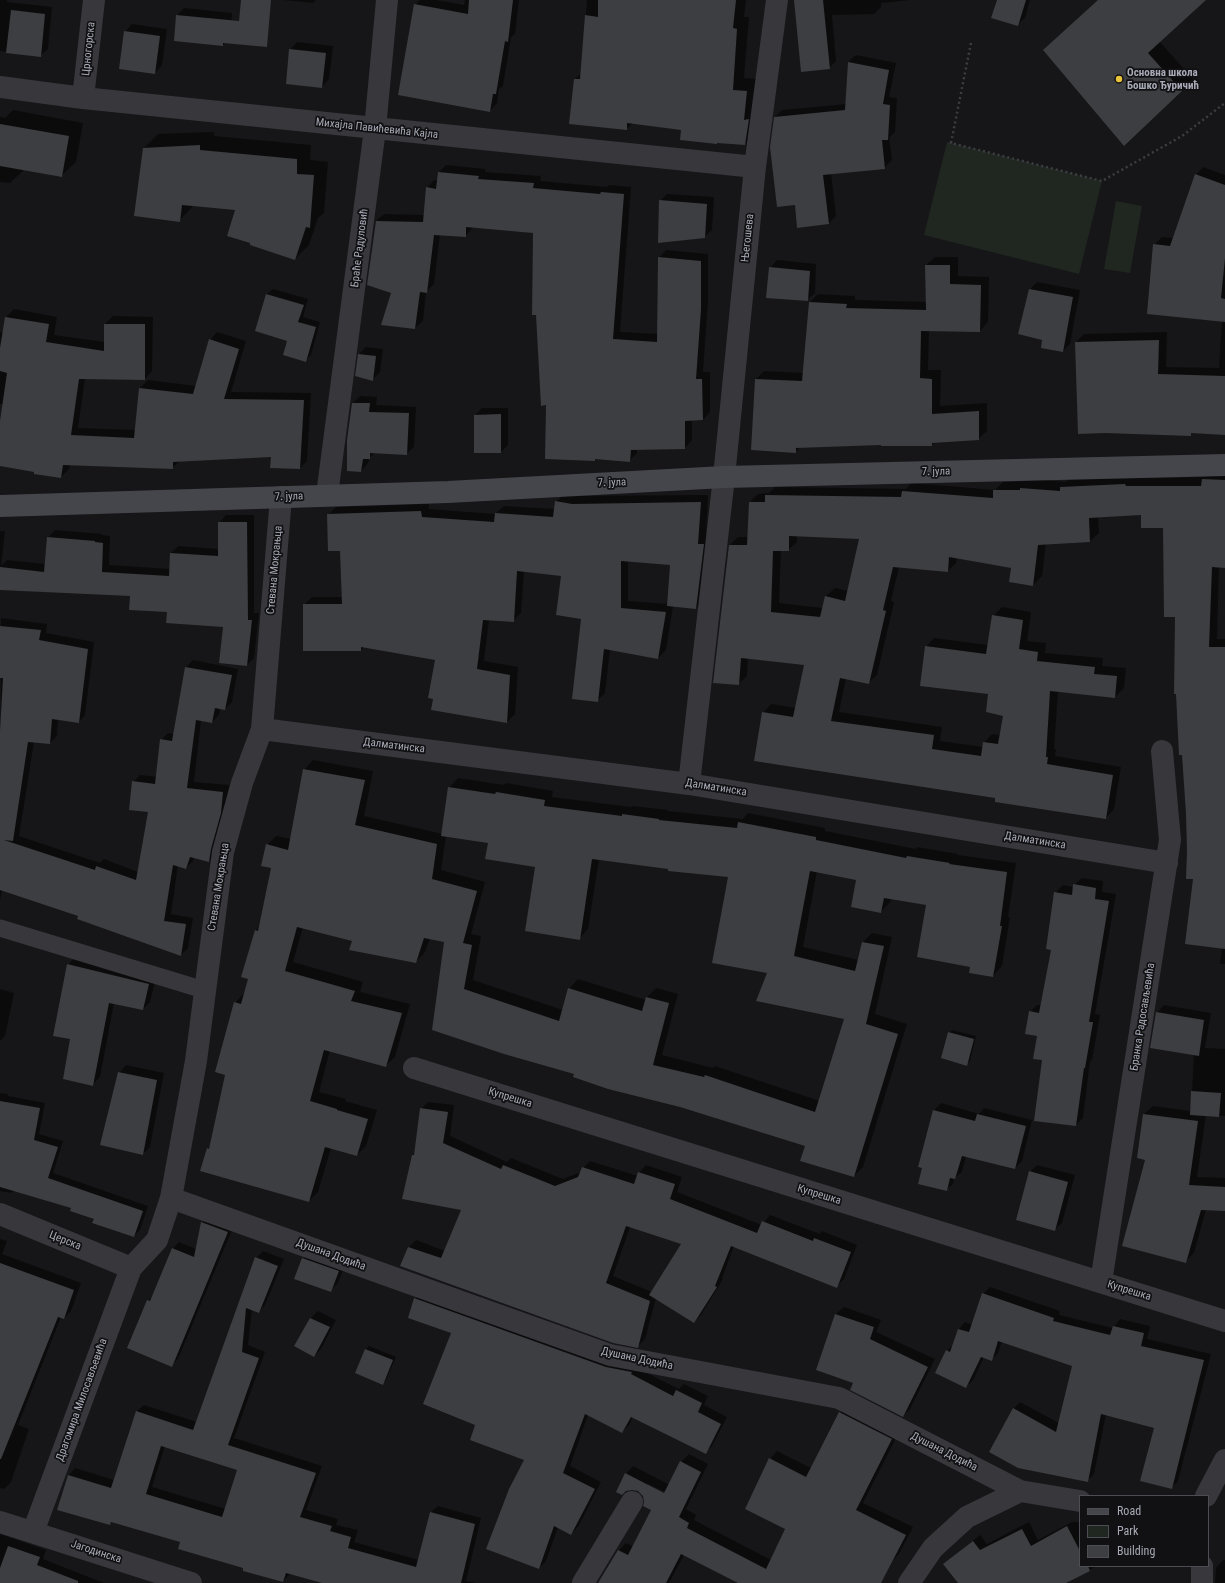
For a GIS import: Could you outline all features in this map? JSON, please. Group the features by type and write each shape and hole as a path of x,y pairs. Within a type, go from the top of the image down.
{"main road":[{"name":"7. јула","path":"0,506 448,492 724,477 1225,465"}],"street":[{"name":"Црногорска","path":"83,98 94,0"},
{"name":"Браће Радуловић","path":"327,496 375,129 387,0"},
{"name":"Његошева","path":"689,784 724,477 755,167 777,0"},
{"name":"Михајла Павићевића Кајла","path":"0,87 83,98 375,129 755,167"},
{"name":"Стевана Мокрањца","path":"131,1268 157,1240 171,1198 196,1061 223,852 242,783 262,729 281,497"},
{"name":"Далматинска","path":"262,729 689,784 1166,863"},
{"name":"Бранка Радосављевића","path":"1101,1282 1170,840 1162,751"},
{"name":"Купрешка","path":"414,1068 1225,1321"},
{"name":"Душана Додића","path":"171,1198 610,1355 839,1398 1020,1491 1079,1501"},
{"name":"Церска","path":"0,1214 131,1268"},
{"name":"Драгомира Милосављевића","path":"33,1532 131,1268"},
{"path":"1207,1495 1225,1460"},
{"path":"909,1583 933,1548 967,1517 1020,1491"},
{"path":"583,1583 632,1502"},
{"name":"Јагодинска","path":"0,1522 191,1583"},
{"path":"1202,1567 1202,1583"}],"lane":[{"path":"0,928 204,990"}],"path":[{"path":"971,43 951,143 1102,181 1182,136 1225,104"}],"green space":[{"path":"947,142 1102,181 1079,274 924,235"},
{"path":"1116,201 1142,206 1130,273 1104,269"}],"building":[{"path":"241,0 271,0 267,47 223,43 223,46 174,41 176,15 239,21"},
{"path":"469,0 513,0 508,42 505,41 496,94 493,94 490,112 398,95 414,4 468,14"},
{"path":"598,0 736,0 733,28 737,29 733,90 747,91 744,120 749,119 745,145 680,140 681,130 627,123 627,130 569,124 574,79 580,79 585,15 598,17"},
{"path":"794,0 823,0 830,69 801,72"},
{"path":"997,0 1026,0 1018,26 991,18"},
{"name":"Основна школа Бошко Ђуричић","path":"1098,0 1206,0 1148,53 1182,91 1124,146 1043,50"},
{"path":"11,10 45,14 41,57 6,53"},
{"path":"124,31 160,36 155,74 119,69"},
{"path":"289,49 326,53 322,88 286,84"},
{"path":"848,62 889,70 883,104 890,105 888,140 882,140 885,169 823,175 829,224 797,228 795,205 777,207 770,147 774,117 845,110"},
{"path":"0,124 69,136 62,177 0,166"},
{"path":"200,145 200,150 297,159 297,174 314,175 310,228 306,227 295,260 227,236 235,210 182,205 180,222 134,216 143,148"},
{"path":"438,172 479,176 478,179 534,183 533,188 600,194 601,192 624,194 613,339 657,342 658,257 701,261 701,309 696,379 702,379 703,420 685,421 685,449 631,450 630,462 595,459 595,461 545,459 546,405 541,406 536,315 532,315 533,233 466,227 466,237 434,235 427,293 420,292 415,329 381,325 391,293 367,285 376,221 423,222 426,187 436,189"},
{"path":"1195,174 1225,185 1225,258 1221,298 1225,299 1225,322 1147,314 1153,244 1170,246"},
{"path":"659,200 707,204 705,238 658,243"},
{"path":"925,265 950,265 950,284 981,285 980,332 921,331 920,378 932,379 932,414 979,411 979,440 932,443 932,446 881,445 796,448 796,453 751,450 755,379 802,381 809,302 847,304 846,308 926,310"},
{"path":"769,267 810,271 808,301 766,298"},
{"path":"1029,289 1073,297 1063,352 1041,348 1042,340 1018,334"},
{"path":"266,294 304,305 298,322 316,327 306,362 283,355 287,341 255,331"},
{"path":"5,317 49,324 46,342 104,351 104,324 145,324 145,380 79,379 71,435 134,438 139,388 193,394 209,339 239,349 224,399 304,400 300,469 270,468 271,457 173,462 173,469 63,465 61,478 34,474 34,472 0,466 0,421 7,373 0,371 0,348"},
{"path":"1159,340 1158,374 1225,376 1225,435 1191,433 1191,436 1105,433 1078,434 1075,342"},
{"path":"358,354 376,356 373,381 355,376"},
{"path":"352,403 370,403 369,412 409,413 407,455 370,453 370,459 363,459 361,472 347,471 347,440"},
{"path":"501,414 501,453 474,453 474,415"},
{"path":"1202,479 1225,480 1225,568 1212,567 1209,647 1225,647 1225,949 1185,944 1193,879 1186,879 1186,814 1182,755 1179,755 1176,694 1174,694 1175,617 1164,617 1163,528 1141,528 1141,515 1089,518 1090,542 1038,545 1033,586 1009,582 1011,568 949,557 948,572 893,567 883,610 886,611 869,684 840,678 831,721 934,735 932,749 981,756 983,742 998,744 1003,716 986,712 988,694 920,686 925,646 986,654 992,615 1023,620 1019,649 1038,652 1037,661 1095,667 1094,674 1117,676 1115,698 1050,691 1046,757 1048,757 1047,764 1113,775 1106,819 995,802 995,798 754,761 762,712 793,717 804,665 741,658 739,685 713,683 729,545 747,545 749,502 765,502 765,495 901,497 902,491 993,498 993,490 1020,490 1020,488 1060,491 1060,487 1125,484 1126,486 1201,486","holes":["789,536 859,539 845,601 825,596 820,617 771,612 773,551 789,551"]},
{"path":"555,501 572,504 701,502 698,544 704,544 696,609 667,606 670,565 621,561 621,608 666,612 658,659 604,649 598,702 572,699 581,619 556,615 561,576 517,571 514,622 483,620 477,669 510,675 507,723 431,710 433,699 428,698 435,660 361,647 361,651 303,651 303,604 342,604 340,551 328,551 327,514 421,511 422,517 494,522 495,513 553,517"},
{"path":"218,522 247,522 248,620 252,620 247,666 219,663 223,627 166,623 167,612 129,610 130,596 0,590 0,567 44,572 47,537 103,543 102,572 169,576 170,553 218,556"},
{"path":"0,626 41,630 39,640 88,649 79,723 52,719 50,744 28,742 13,841 4,840 95,870 96,866 136,880 148,812 129,810 132,781 155,784 160,739 172,741 185,667 232,675 225,710 215,708 212,723 196,720 187,788 223,792 221,813 209,862 190,857 186,869 173,865 164,921 186,924 181,956 77,919 78,916 0,890 0,731 3,678 0,678"},
{"path":"303,769 365,780 355,825 437,844 432,879 477,891 463,943 472,945 464,989 559,1021 568,988 642,1011 646,997 669,1003 653,1065 704,1077 705,1075 815,1112 844,1019 756,1001 767,973 712,963 728,877 668,871 668,869 592,859 580,940 525,931 535,867 485,859 488,843 441,836 448,787 495,794 496,792 545,800 544,806 622,816 622,814 659,820 737,828 738,822 816,837 816,840 906,858 907,856 950,863 949,864 1007,872 1000,926 1002,926 993,977 969,973 970,967 917,957 926,905 884,898 881,913 851,907 856,880 810,871 794,956 855,971 862,942 884,946 866,1024 898,1034 854,1177 800,1161 805,1146 680,1107 608,1089 573,1077 574,1074 504,1054 432,1030 444,942 424,938 416,963 349,950 352,941 297,927 285,971 355,991 351,1001 402,1013 386,1067 324,1050 310,1101 368,1119 357,1156 325,1147 309,1202 200,1171 207,1148 209,1149 225,1075 215,1072 234,1002 241,1004 248,979 241,977 255,930 258,931 271,868 261,866 266,844 288,850"},
{"path":"1073,884 1096,888 1095,899 1109,901 1089,1022 1093,1022 1084,1068 1076,1126 1034,1121 1042,1060 1033,1059 1037,1036 1025,1034 1029,1011 1039,1013 1051,950 1046,949 1054,892 1072,895"},
{"path":"67,964 149,984 143,1010 109,1003 93,1086 63,1079 70,1039 53,1036"},
{"path":"1156,1012 1204,1020 1199,1056 1150,1048"},
{"path":"948,1032 974,1039 967,1066 941,1058"},
{"path":"118,1072 157,1080 143,1155 100,1145"},
{"path":"1191,1091 1221,1093 1219,1117 1190,1115"},
{"path":"0,1101 40,1108 34,1140 58,1147 48,1178 143,1211 134,1237 92,1223 94,1219 70,1211 71,1208 0,1187"},
{"path":"420,1108 448,1112 443,1143 501,1169 503,1165 555,1186 578,1177 582,1167 634,1184 638,1172 675,1184 670,1199 757,1233 762,1221 813,1241 814,1238 851,1252 837,1288 731,1246 715,1286 717,1287 694,1323 649,1295 681,1244 626,1226 606,1283 650,1301 638,1348 613,1343 400,1266 408,1247 441,1258 461,1210 402,1199 412,1155 414,1155"},
{"path":"933,1110 975,1121 977,1114 1026,1126 1015,1169 962,1156 955,1179 950,1178 947,1191 918,1184 922,1168 918,1167"},
{"path":"1143,1114 1198,1121 1189,1185 1225,1187 1225,1211 1201,1210 1186,1263 1122,1246 1145,1160 1137,1158"},
{"path":"1029,1171 1068,1182 1055,1231 1016,1220"},
{"path":"201,1222 228,1232 172,1367 127,1348 147,1300 150,1301 172,1248 194,1257"},
{"path":"255,1257 278,1266 259,1313 246,1308 242,1352 259,1358 228,1445 316,1473 300,1517 332,1526 330,1531 351,1537 348,1548 416,1567 430,1512 475,1524 461,1583 322,1583 286,1573 283,1582 243,1571 243,1568 178,1549 180,1542 111,1522 110,1525 57,1510 68,1475 111,1488 136,1411 193,1430","holes":["161,1446 237,1470 222,1517 146,1494"]},
{"path":"302,1258 339,1271 331,1292 294,1279"},
{"path":"0,1263 74,1290 64,1319 58,1317 1,1459 0,1459"},
{"path":"982,1293 1054,1318 1053,1321 1110,1335 1113,1326 1144,1333 1141,1346 1204,1360 1172,1489 1140,1481 1154,1428 1101,1414 1088,1482 1018,1468 989,1452 1013,1408 1056,1432 1072,1366 998,1341 992,1361 981,1357 966,1388 935,1373 946,1350 950,1352 958,1329 969,1332"},
{"path":"414,1298 606,1367 632,1372 631,1374 673,1396 676,1390 702,1403 698,1412 721,1424 706,1454 631,1417 622,1433 585,1414 563,1473 595,1489 571,1535 554,1526 539,1569 486,1549 509,1489 524,1460 470,1440 475,1425 423,1404 451,1333 408,1318"},
{"path":"835,1314 874,1327 870,1339 928,1367 903,1417 850,1390 853,1383 816,1370"},
{"path":"310,1318 330,1327 314,1357 294,1346"},
{"path":"365,1349 393,1360 383,1385 355,1373"},
{"path":"839,1412 892,1439 856,1510 906,1535 881,1583 738,1583 681,1554 666,1583 598,1583 618,1550 628,1555 651,1510 643,1506 643,1496 638,1491 626,1491 622,1495 616,1492 625,1473 664,1493 680,1461 701,1472 679,1517 689,1523 687,1528 766,1569 785,1529 745,1509 769,1458 806,1477"},
{"path":"1067,1526 1079,1549 1079,1567 1088,1567 1090,1571 1066,1583 958,1583 943,1564 973,1541 980,1550 1022,1529 1031,1546"},
{"path":"8,1546 40,1557 37,1565 78,1581 78,1583 0,1583 0,1568"}],"place":[{"name":"Основна школа Бошко Ђуричић","path":"1119,79"}]}
